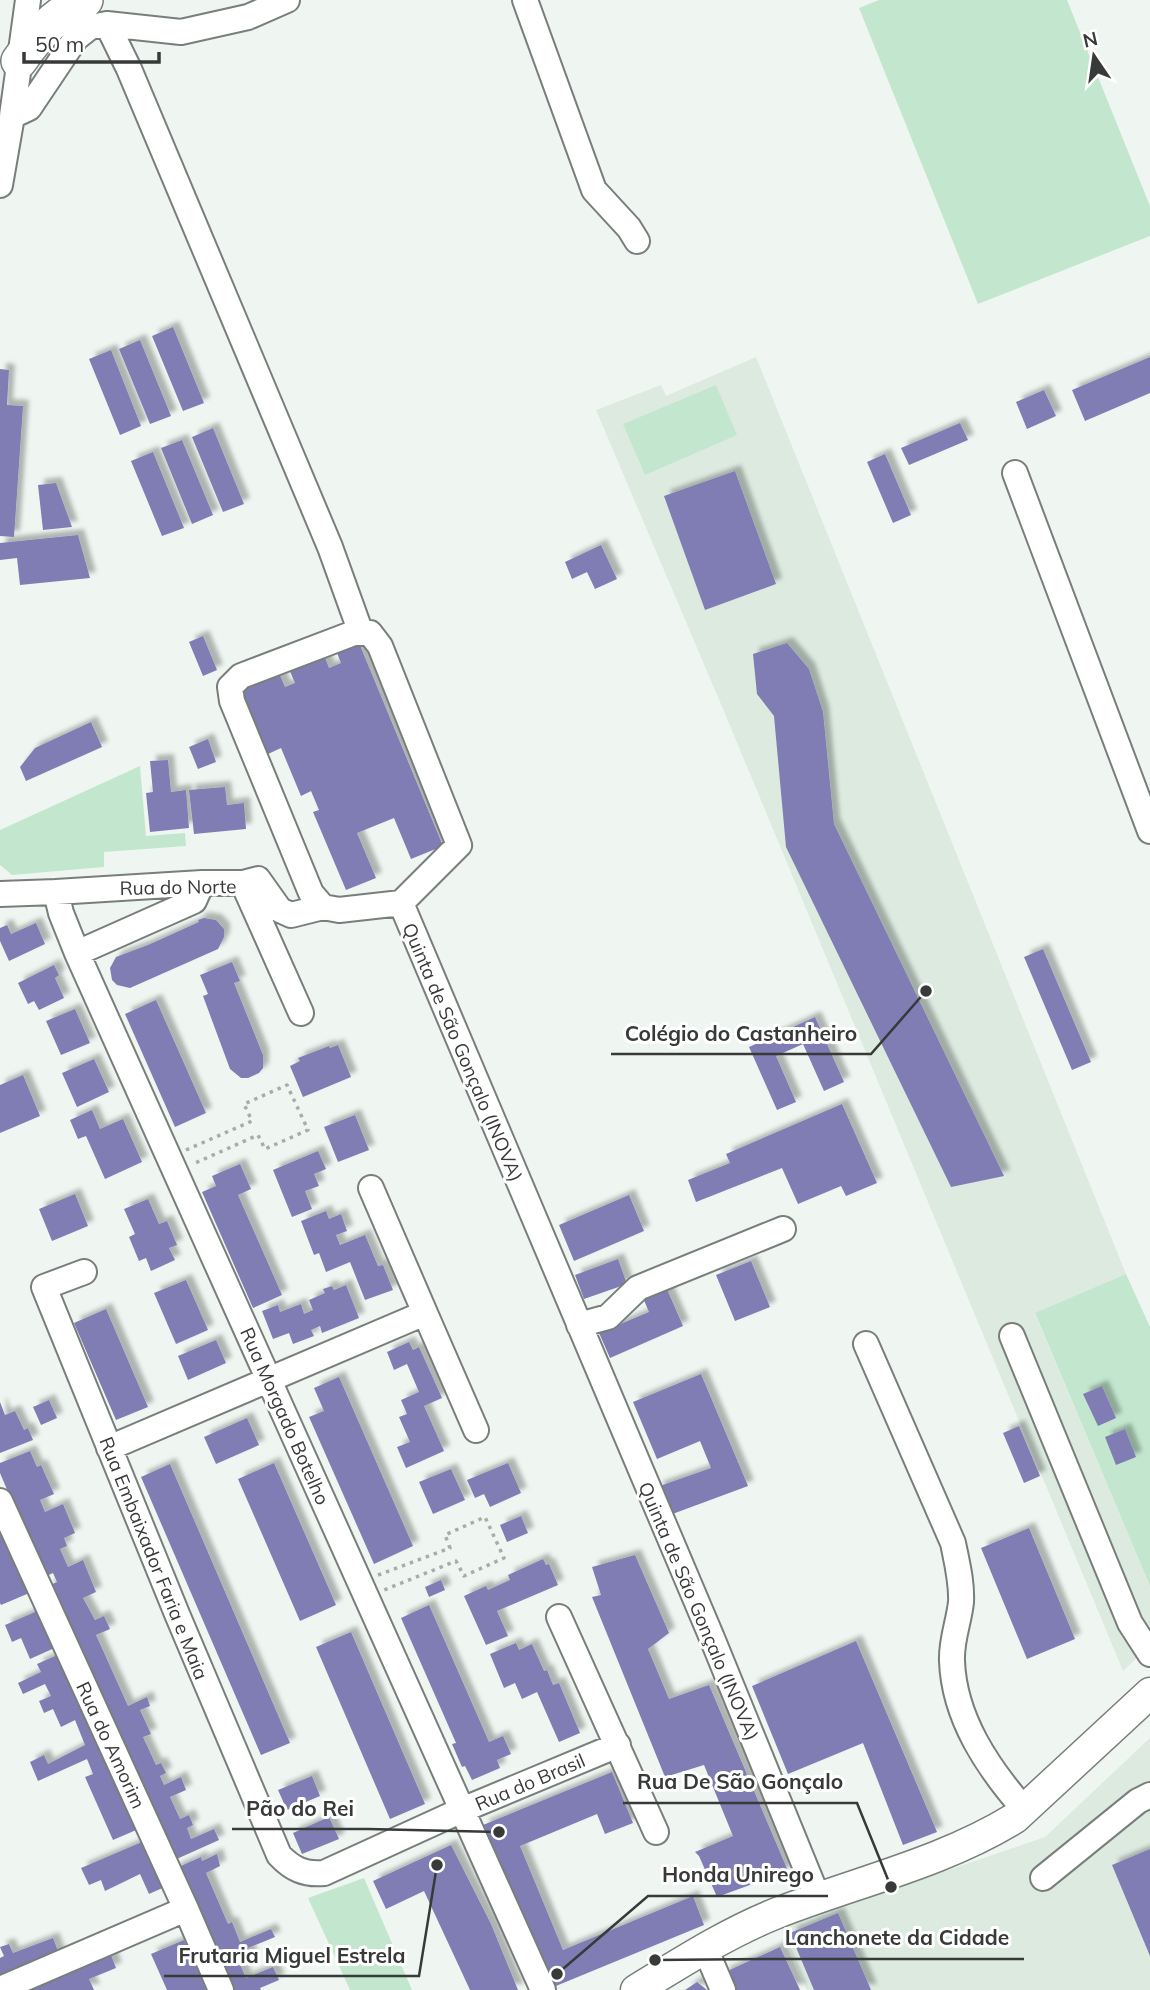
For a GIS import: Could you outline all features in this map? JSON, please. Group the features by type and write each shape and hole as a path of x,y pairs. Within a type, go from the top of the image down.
{"highway":[{"path":"19,61 51,21 65,10 96,12"}],"main road":[{"path":"636,1990 743,1928 818,1898 955,1850 990,1833 1015,1818 1150,1693"}],"street":[{"path":"0,185 28,0"},
{"path":"96,12 181,32 248,17 287,0"},
{"path":"525,0 594,190 629,228 637,242"},
{"path":"12,116 29,108 76,38 90,27 96,12"},
{"path":"96,12 130,69 330,547 361,633"},
{"path":"1015,473 1150,831"},
{"path":"323,907 311,893 232,701 230,687 241,676 354,633 370,633 380,646 459,845 401,903"},
{"name":"Quinta de São Gonçalo (INOVA)","path":"243,883 258,879 280,910 291,915 323,907 339,910 401,903 712,1638 818,1898"},
{"path":"77,953 194,901 202,883"},
{"name":"Rua do Norte","path":"56,892 243,883 301,1013"},
{"path":"0,894 56,892"},
{"name":"Rua Morgado Botelho","path":"56,892 61,913 77,953 543,1990"},
{"path":"371,1188 476,1430"},
{"path":"579,1325 608,1317 638,1287 783,1229"},
{"name":"Rua Embaixador Faria e Maia","path":"84,1272 44,1287 243,1771 279,1855 287,1864"},
{"path":"109,1448 425,1313"},
{"path":"1012,1336 1130,1623 1150,1654"},
{"path":"866,1344 953,1543 960,1576 961,1604 954,1631 952,1661 957,1691 967,1722 997,1779 1024,1809"},
{"name":"Rua do Amorim","path":"0,1501 221,1990"},
{"path":"559,1617 656,1832"},
{"name":"Rua do Brasil","path":"287,1864 313,1874 324,1873 462,1810 618,1745"},
{"path":"1043,1878 1138,1801 1150,1796"},
{"path":"0,1989 186,1909"},
{"path":"705,1948 723,1990"}],"path":[{"path":"288,1085 308,1130 265,1149 258,1135 172,1164 252,1121 244,1104 288,1085"},
{"path":"485,1517 503,1558 464,1576 456,1561 363,1590 450,1548 444,1535 485,1517"}],"shaded area":[{"path":"756,357 1126,1274 1035,1314 1150,1586 1150,1645 1123,1671 596,410 661,385 666,396"},
{"path":"1150,1738 1150,1990 807,1990 781,1927 1045,1837"}],"green space":[{"path":"879,0 1067,0 1150,206 1150,236 978,304 859,8"},
{"path":"716,385 737,435 645,475 623,424"},
{"path":"140,766 146,836 185,833 186,846 104,852 104,867 12,875 0,865 0,830"},
{"path":"1126,1274 1150,1327 1150,1586 1035,1313"},
{"path":"364,1878 412,1990 350,1990 308,1898"}],"building":[{"path":"173,327 204,403 183,411 152,336"},
{"path":"140,340 171,416 150,424 119,349"},
{"path":"111,350 141,426 120,435 89,359"},
{"path":"1150,357 1150,393 1085,421 1072,390"},
{"path":"0,369 9,370 7,405 23,406 14,537 0,536"},
{"path":"1044,390 1056,416 1027,429 1016,402"},
{"path":"960,423 968,440 909,465 901,448"},
{"path":"213,428 244,504 223,512 192,437"},
{"path":"182,440 213,515 192,524 161,448"},
{"path":"153,452 184,528 162,536 131,461"},
{"path":"885,454 911,515 893,523 867,462"},
{"path":"735,471 776,584 705,610 664,496"},
{"path":"56,483 72,527 43,530 38,485"},
{"path":"78,535 90,578 20,585 17,558 0,560 0,543"},
{"path":"601,545 617,579 595,589 587,572 572,579 565,562"},
{"path":"203,636 217,670 203,676 189,642"},
{"path":"359,643 443,846 411,859 394,818 357,833 376,878 346,890 313,812 319,810 311,791 301,796 281,748 268,754 241,688 279,673 285,687 295,683 289,669 324,655 329,668 341,663 337,653"},
{"path":"787,643 809,669 823,712 834,824 1004,1176 951,1187 786,847 774,716 757,694 753,654"},
{"path":"91,722 102,747 26,781 20,767 35,748"},
{"path":"208,739 216,762 198,769 189,747"},
{"path":"168,760 171,792 186,790 189,828 150,832 146,793 153,792 150,761"},
{"path":"225,787 227,805 244,803 246,829 194,834 189,790"},
{"path":"204,918 216,920 224,929 224,937 218,949 130,988 117,985 112,980 110,968 116,957"},
{"path":"36,923 45,944 9,961 0,941 0,928 7,925 11,934"},
{"path":"1043,949 1091,1062 1072,1070 1024,957"},
{"path":"232,962 240,981 234,983 263,1055 263,1068 248,1078 241,1078 230,1069 203,996 208,994 200,975"},
{"path":"54,965 59,975 55,978 64,998 39,1010 34,1001 28,1004 18,983"},
{"path":"156,1000 206,1113 175,1127 125,1014"},
{"path":"75,1009 90,1043 61,1055 46,1021"},
{"path":"815,1017 844,1082 824,1091 803,1044 776,1056 796,1102 777,1110 749,1047"},
{"path":"338,1045 351,1077 303,1097 290,1066 300,1061 298,1058"},
{"path":"94,1059 109,1092 77,1107 62,1073"},
{"path":"23,1075 40,1116 0,1133 0,1085"},
{"path":"842,1104 877,1183 846,1196 841,1186 798,1204 782,1168 696,1202 688,1180 730,1163 726,1154"},
{"path":"92,1110 100,1129 123,1119 142,1162 105,1179 86,1136 78,1139 70,1120"},
{"path":"355,1115 369,1150 338,1162 324,1127"},
{"path":"318,1151 326,1169 314,1174 319,1186 305,1191 312,1209 292,1217 273,1170"},
{"path":"240,1164 251,1189 238,1195 282,1295 253,1308 202,1192 216,1186 212,1176"},
{"path":"75,1194 88,1226 52,1241 39,1209"},
{"path":"629,1195 644,1231 574,1261 559,1225"},
{"path":"148,1199 159,1224 167,1221 177,1245 169,1248 175,1260 151,1271 146,1258 139,1261 129,1237 135,1234 124,1209"},
{"path":"326,1211 329,1219 341,1214 347,1231 336,1235 340,1245 365,1235 378,1266 383,1265 393,1290 365,1300 350,1262 326,1272 319,1253 314,1255 301,1221"},
{"path":"618,1259 627,1284 584,1299 575,1275"},
{"path":"751,1261 770,1307 735,1321 716,1275"},
{"path":"186,1280 208,1330 176,1344 154,1293"},
{"path":"346,1285 359,1318 322,1333 320,1326 311,1330 314,1336 293,1344 289,1333 273,1339 262,1311 278,1305 280,1312 301,1304 304,1314 313,1310 309,1300 325,1293 323,1289 332,1286 334,1290"},
{"path":"666,1287 683,1326 610,1358 599,1333 649,1312 643,1298"},
{"path":"106,1309 148,1407 116,1420 74,1323"},
{"path":"216,1340 226,1363 188,1380 178,1356"},
{"path":"409,1342 413,1350 419,1347 442,1398 424,1406 444,1451 406,1468 397,1447 410,1442 399,1417 407,1414 401,1400 419,1392 407,1364 394,1370 387,1352"},
{"path":"701,1374 748,1486 667,1516 657,1487 711,1468 700,1441 657,1459 633,1402"},
{"path":"339,1377 413,1546 374,1564 309,1417 324,1411 314,1388"},
{"path":"1102,1386 1116,1418 1098,1426 1083,1394"},
{"path":"49,1400 57,1418 41,1425 33,1407"},
{"path":"0,1402 5,1415 15,1411 24,1430 28,1428 33,1440 0,1453"},
{"path":"247,1418 259,1445 216,1464 204,1437"},
{"path":"1019,1426 1040,1476 1024,1483 1003,1433"},
{"path":"1125,1429 1136,1457 1116,1465 1105,1437"},
{"path":"30,1451 37,1467 41,1465 54,1494 40,1500 45,1512 63,1504 75,1533 64,1538 67,1546 60,1549 68,1567 83,1560 96,1592 83,1598 95,1620 104,1616 110,1629 96,1635 128,1706 147,1697 150,1706 140,1710 151,1734 143,1737 156,1765 161,1763 166,1773 160,1776 164,1785 181,1777 186,1790 170,1797 180,1819 189,1815 193,1825 187,1828 191,1839 214,1829 219,1840 170,1862 48,1586 57,1582 53,1573 44,1577 0,1473 0,1463"},
{"path":"274,1463 336,1605 300,1621 238,1479"},
{"path":"508,1463 521,1493 490,1507 484,1494 475,1498 467,1480"},
{"path":"170,1464 290,1743 261,1755 141,1477"},
{"path":"451,1469 465,1500 433,1514 419,1482"},
{"path":"0,1510 34,1591 1,1605 0,1603"},
{"path":"521,1516 528,1533 507,1542 500,1525"},
{"path":"1029,1528 1075,1639 1027,1659 981,1548"},
{"path":"635,1555 669,1633 648,1649 669,1699 709,1685 788,1871 717,1897 695,1852 733,1836 704,1765 665,1777 592,1597 601,1595 592,1567"},
{"path":"543,1559 546,1565 549,1564 558,1585 497,1611 508,1636 486,1645 464,1596 486,1586 488,1590 510,1580 508,1575"},
{"path":"441,1580 445,1590 429,1597 425,1587"},
{"path":"429,1605 489,1742 503,1736 511,1754 497,1760 500,1768 472,1780 465,1766 462,1767 452,1744 456,1743 401,1618"},
{"path":"42,1609 59,1646 30,1659 21,1638 12,1642 5,1625"},
{"path":"351,1632 425,1804 390,1819 316,1647"},
{"path":"856,1641 937,1832 903,1845 863,1743 788,1774 752,1686"},
{"path":"516,1643 519,1650 532,1644 553,1685 559,1683 580,1733 559,1742 537,1692 522,1699 515,1683 504,1688 490,1654"},
{"path":"62,1653 143,1827 113,1840 85,1777 93,1774 87,1759 38,1781 30,1762 44,1755 48,1764 85,1745 75,1720 61,1727 53,1709 44,1713 39,1701 51,1696 45,1684 23,1694 18,1683 41,1672 37,1664"},
{"path":"612,1772 633,1823 605,1834 597,1814 520,1846 563,1950 693,1896 704,1925 551,1988 483,1825"},
{"path":"312,1776 320,1796 287,1810 278,1790"},
{"path":"329,1817 339,1839 302,1854 293,1833"},
{"path":"149,1839 169,1885 149,1894 140,1874 105,1891 101,1880 89,1885 81,1868"},
{"path":"451,1845 491,1924 518,1990 470,1990 424,1891 386,1909 373,1881"},
{"path":"1150,1849 1150,1956 1112,1865"},
{"path":"217,1854 220,1866 206,1873 228,1924 232,1922 240,1942 271,1929 275,1937 248,1948 252,1957 239,1962 246,1978 273,1967 279,1980 260,1988 261,1990 226,1990 174,1869 201,1857 202,1861"},
{"path":"838,1913 871,1990 814,1990 790,1933"},
{"path":"53,1938 61,1959 0,1984 0,1958 4,1956 0,1947 9,1944 13,1953"},
{"path":"184,1940 206,1990 167,1990 151,1954"},
{"path":"780,1947 800,1990 731,1990 723,1973"},
{"path":"109,1950 116,1968 89,1979 94,1990 12,1990"},
{"path":"697,1982 707,1990 685,1990"}],"place":[{"name":"Colégio do Castanheiro","path":"926,991"},
{"name":"Pão do Rei","path":"499,1832"},
{"name":"Frutaria Miguel Estrela","path":"437,1865"},
{"name":"Rua De São Gonçalo","path":"891,1887"},
{"name":"Lanchonete da Cidade","path":"655,1960"},
{"name":"Honda Unirego","path":"557,1974"}]}
